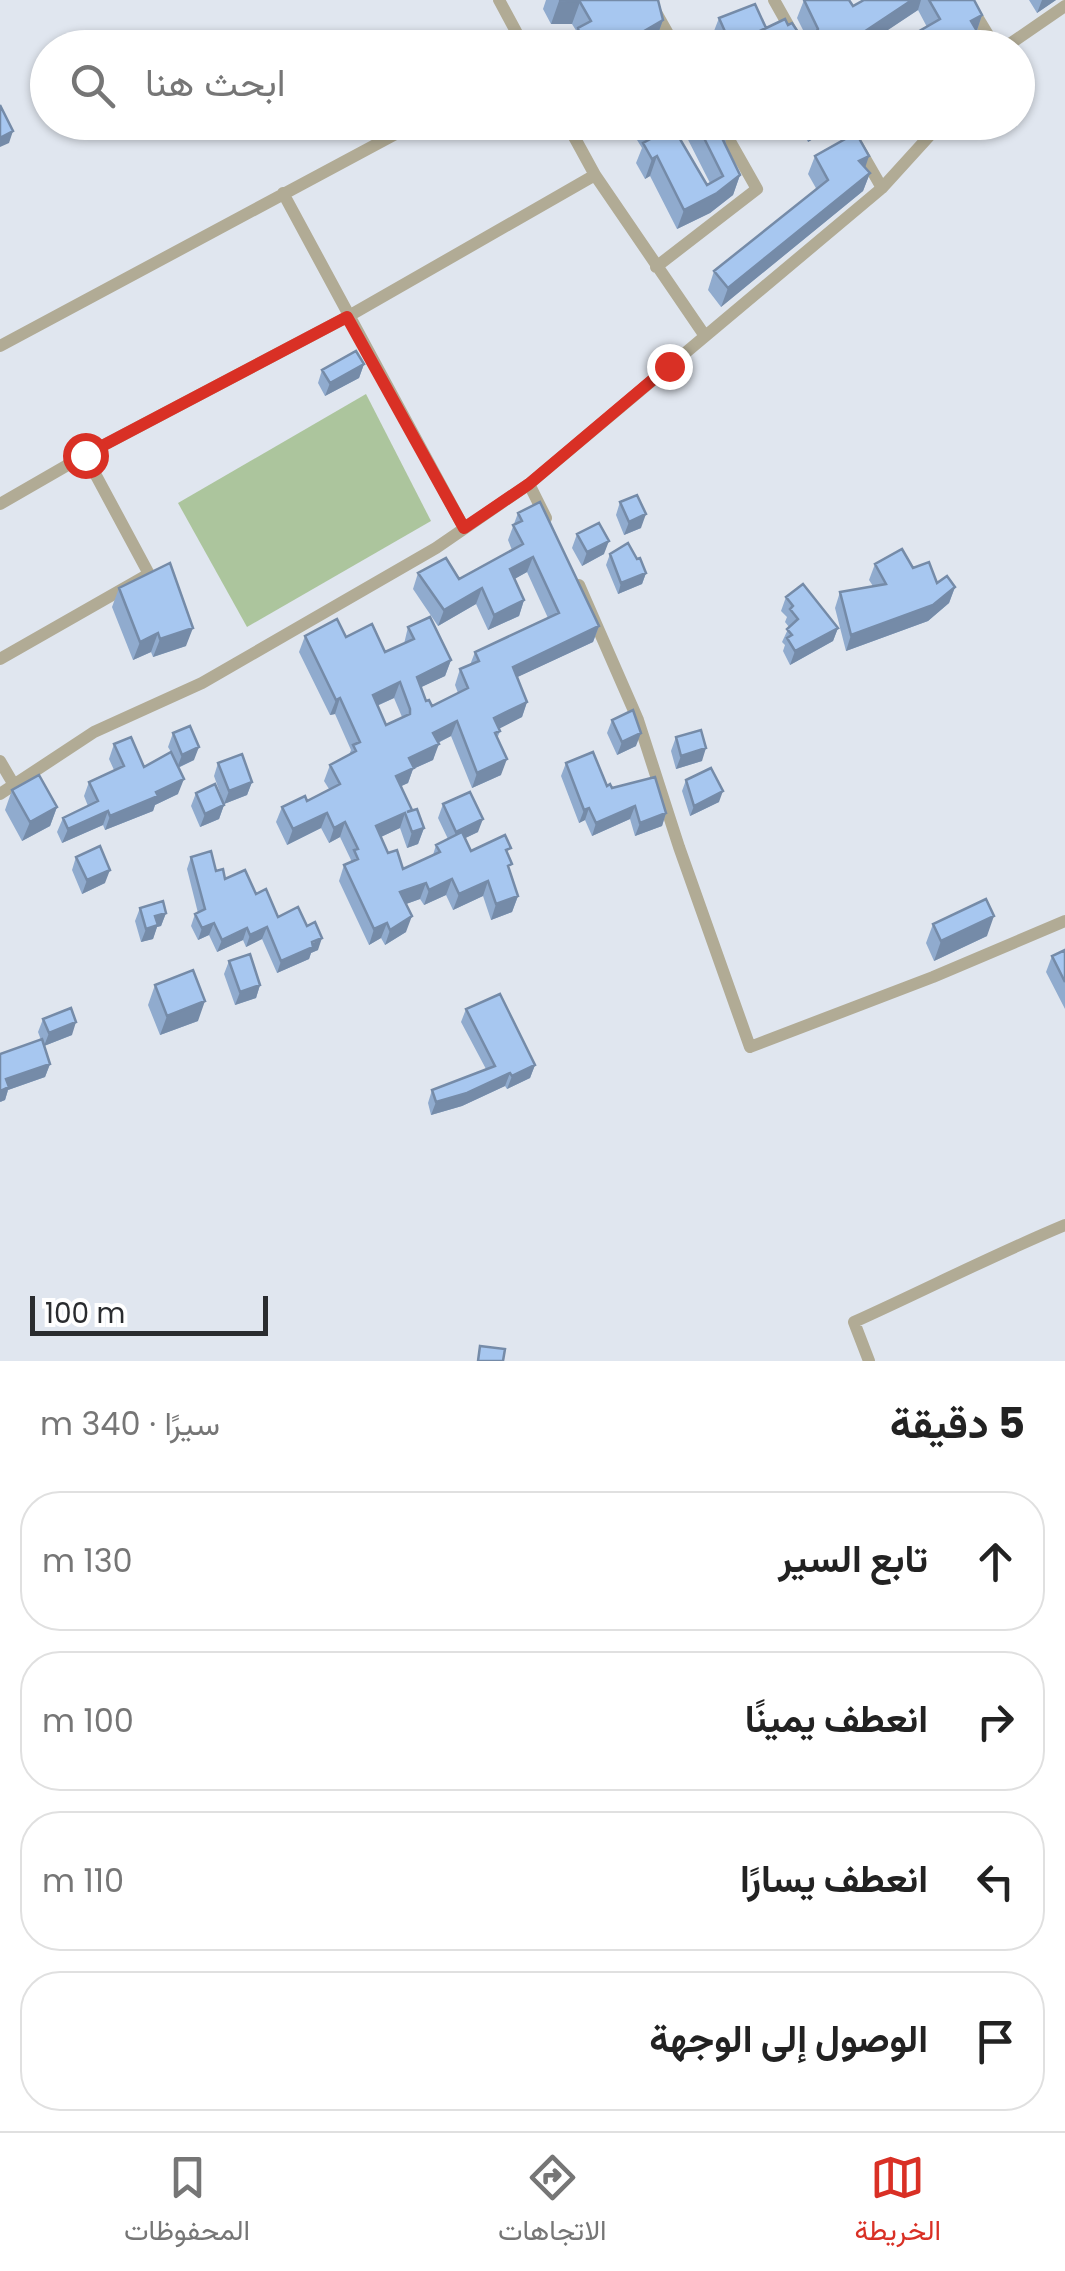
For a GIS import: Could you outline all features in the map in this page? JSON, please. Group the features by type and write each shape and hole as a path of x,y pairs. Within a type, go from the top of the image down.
{"street":[{"path":"498,0 515,30"},
{"path":"649,0 666,30"},
{"path":"774,0 791,30"},
{"path":"967,0 985,30"},
{"path":"1030,30 1065,6"},
{"path":"0,346 384,140"},
{"path":"576,140 595,175 705,336"},
{"path":"656,266 756,189 729,140"},
{"path":"854,140 882,188"},
{"path":"0,794 94,732 202,683 436,548 529,484 882,188 926,140"},
{"path":"0,504 347,317 595,175"},
{"path":"283,193 464,528"},
{"path":"0,659 149,574 85,455"},
{"path":"529,484 554,535"},
{"path":"571,568 638,720 678,847 750,1047 1065,921"},
{"path":"0,761 14,785"},
{"path":"868,1361 854,1322 1065,1224"}],"green space":[{"path":"366,394 431,521 247,627 178,503"}],"building":[{"path":"559,0 658,0 663,20 646,30 578,30 591,21 580,2"},
{"path":"804,0 849,0 853,6 864,0 912,0 867,30 818,29"},
{"path":"929,0 974,0 982,15 971,21 976,30 921,30 940,19"},
{"path":"755,4 766,28 724,30 719,18"},
{"path":"785,19 788,25 792,23 797,30 762,30"},
{"path":"0,105 13,131 0,138"},
{"path":"681,140 707,185 723,176 705,140 723,140 740,175 717,193 684,210 657,156 652,159 643,143"},
{"path":"844,140 860,140 869,156 859,161 870,173 728,288 714,271 828,180 815,156"},
{"path":"356,351 364,364 330,383 322,370"},
{"path":"637,495 646,514 629,522 620,502"},
{"path":"540,502 599,626 513,667 527,702 494,718 500,731 495,733 507,759 477,773 457,721 433,733 439,744 409,758 414,768 396,776 412,810 407,812 417,809 424,828 412,832 405,813 376,826 388,853 397,850 403,869 440,852 436,845 462,832 471,851 505,835 511,848 506,850 512,864 508,866 518,896 496,904 488,881 459,894 452,879 429,890 426,883 400,892 412,916 390,930 387,923 374,929 344,865 358,859 354,850 358,849 345,822 334,828 327,813 293,829 282,807 305,796 307,801 340,784 330,765 356,751 353,745 360,742 305,636 337,619 346,637 372,624 385,652 414,639 408,627 430,617 451,660 417,677 426,701 432,706 468,688 460,669 479,661 475,652 559,613 533,557 510,569 524,600 494,615 482,588 444,610 418,573 446,558 459,579 523,544 513,525 522,521 518,513","holes":["400,682 410,714 386,725 373,695"]},
{"path":"599,523 609,541 587,552 577,534"},
{"path":"628,543 646,573 621,583 610,554"},
{"path":"902,549 913,568 929,562 937,583 947,576 955,587 933,605 851,635 840,592 886,584 875,564"},
{"path":"170,563 193,628 160,639 158,633 140,642 119,588"},
{"path":"803,584 838,628 795,651 787,638 792,635 787,629 798,619 786,597"},
{"path":"633,710 641,733 622,742 612,720"},
{"path":"190,726 199,747 182,755 173,733"},
{"path":"701,730 706,748 681,756 676,737"},
{"path":"131,737 144,767 171,752 184,779 156,792 158,796 110,816 108,811 68,829 63,818 98,801 89,782 124,766 114,744"},
{"path":"593,752 607,786 655,777 666,813 640,823 635,806 596,823 589,808 584,810 566,763"},
{"path":"242,754 252,782 229,791 218,763"},
{"path":"711,768 723,791 694,806 686,780"},
{"path":"39,775 57,807 30,822 12,790"},
{"path":"215,784 224,805 205,814 196,793"},
{"path":"470,792 483,819 456,832 443,804"},
{"path":"100,846 110,870 87,880 76,857"},
{"path":"211,851 216,871 223,869 225,879 245,870 256,894 266,889 278,917 298,907 307,926 315,922 322,938 312,942 313,947 281,961 267,927 250,935 247,928 222,940 214,923 202,928 195,914 205,909 191,857"},
{"path":"986,899 994,916 941,941 933,924"},
{"path":"163,901 166,913 155,916 158,925 146,929 140,908"},
{"path":"1065,950 1065,982 1052,956"},
{"path":"250,954 260,985 240,992 229,961"},
{"path":"193,970 205,1001 167,1016 155,985"},
{"path":"500,994 535,1065 436,1102 432,1090 495,1066 466,1009"},
{"path":"71,1008 76,1022 49,1033 43,1019"},
{"path":"42,1039 50,1064 6,1079 9,1087 0,1091 0,1054"},
{"path":"480,1346 505,1349 503,1361 478,1361"}],"route":[{"path":"85,455 347,317 464,528 529,484 669,366"}]}
